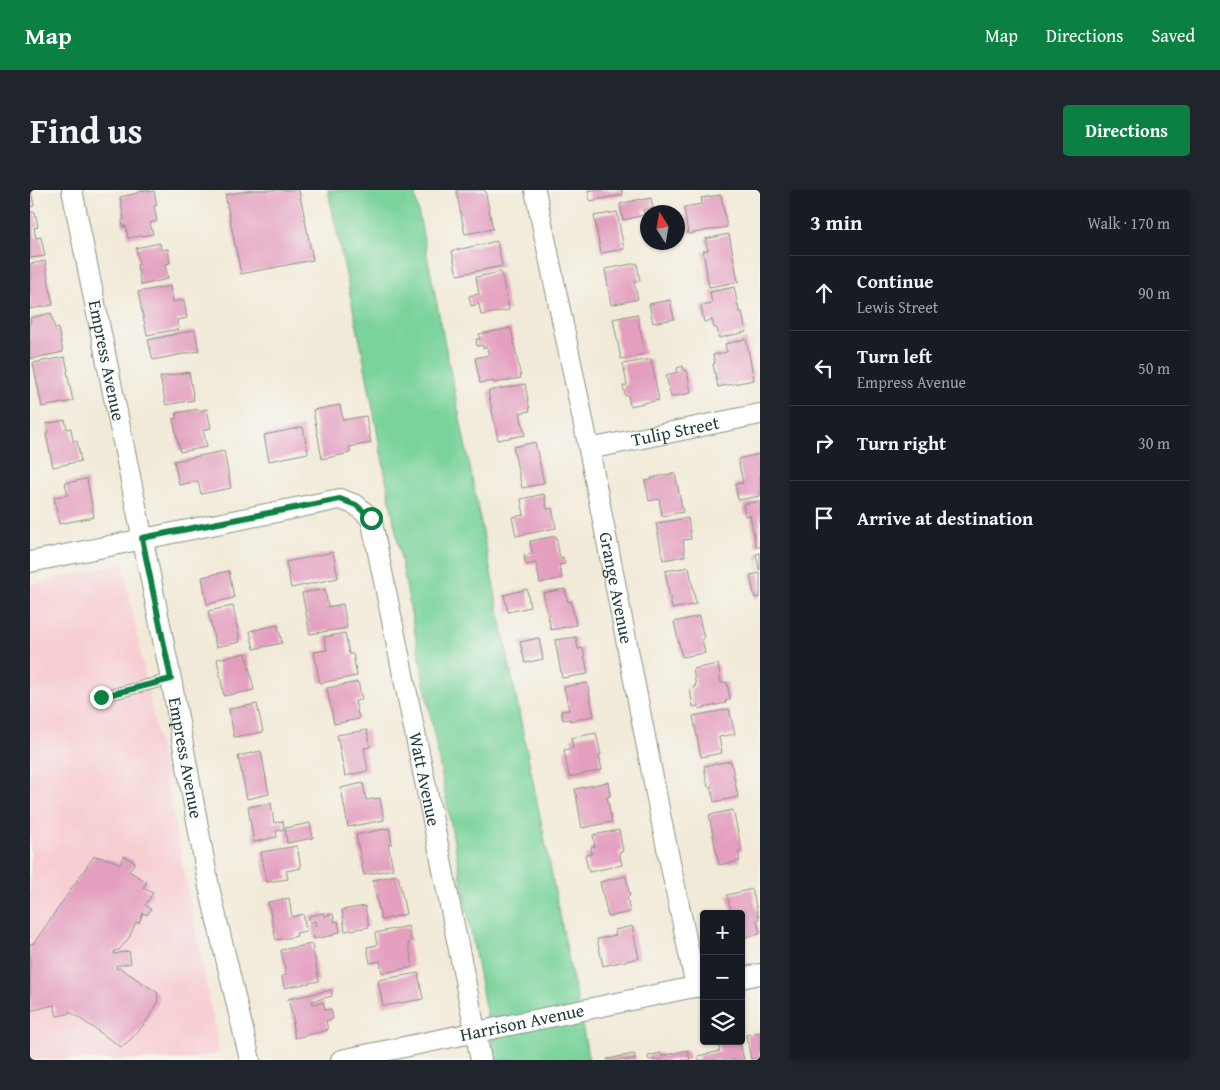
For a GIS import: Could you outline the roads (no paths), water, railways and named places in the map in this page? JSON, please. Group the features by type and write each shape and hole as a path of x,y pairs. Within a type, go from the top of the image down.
{"street":[{"name":"Empress Avenue","path":"72,190 171,679 209,887 250,1060"},
{"name":"Grange Avenue","path":"535,190 660,814 700,986"},
{"name":"Tulip Street","path":"588,448 760,414"},
{"name":"Watt Avenue","path":"142,538 340,499 356,505 371,518 481,1060"},
{"path":"30,562 142,538"},
{"path":"745,977 760,974"},
{"name":"Harrison Avenue","path":"342,1060 700,986"}],"lane":[{"path":"101,697 171,679"}]}
